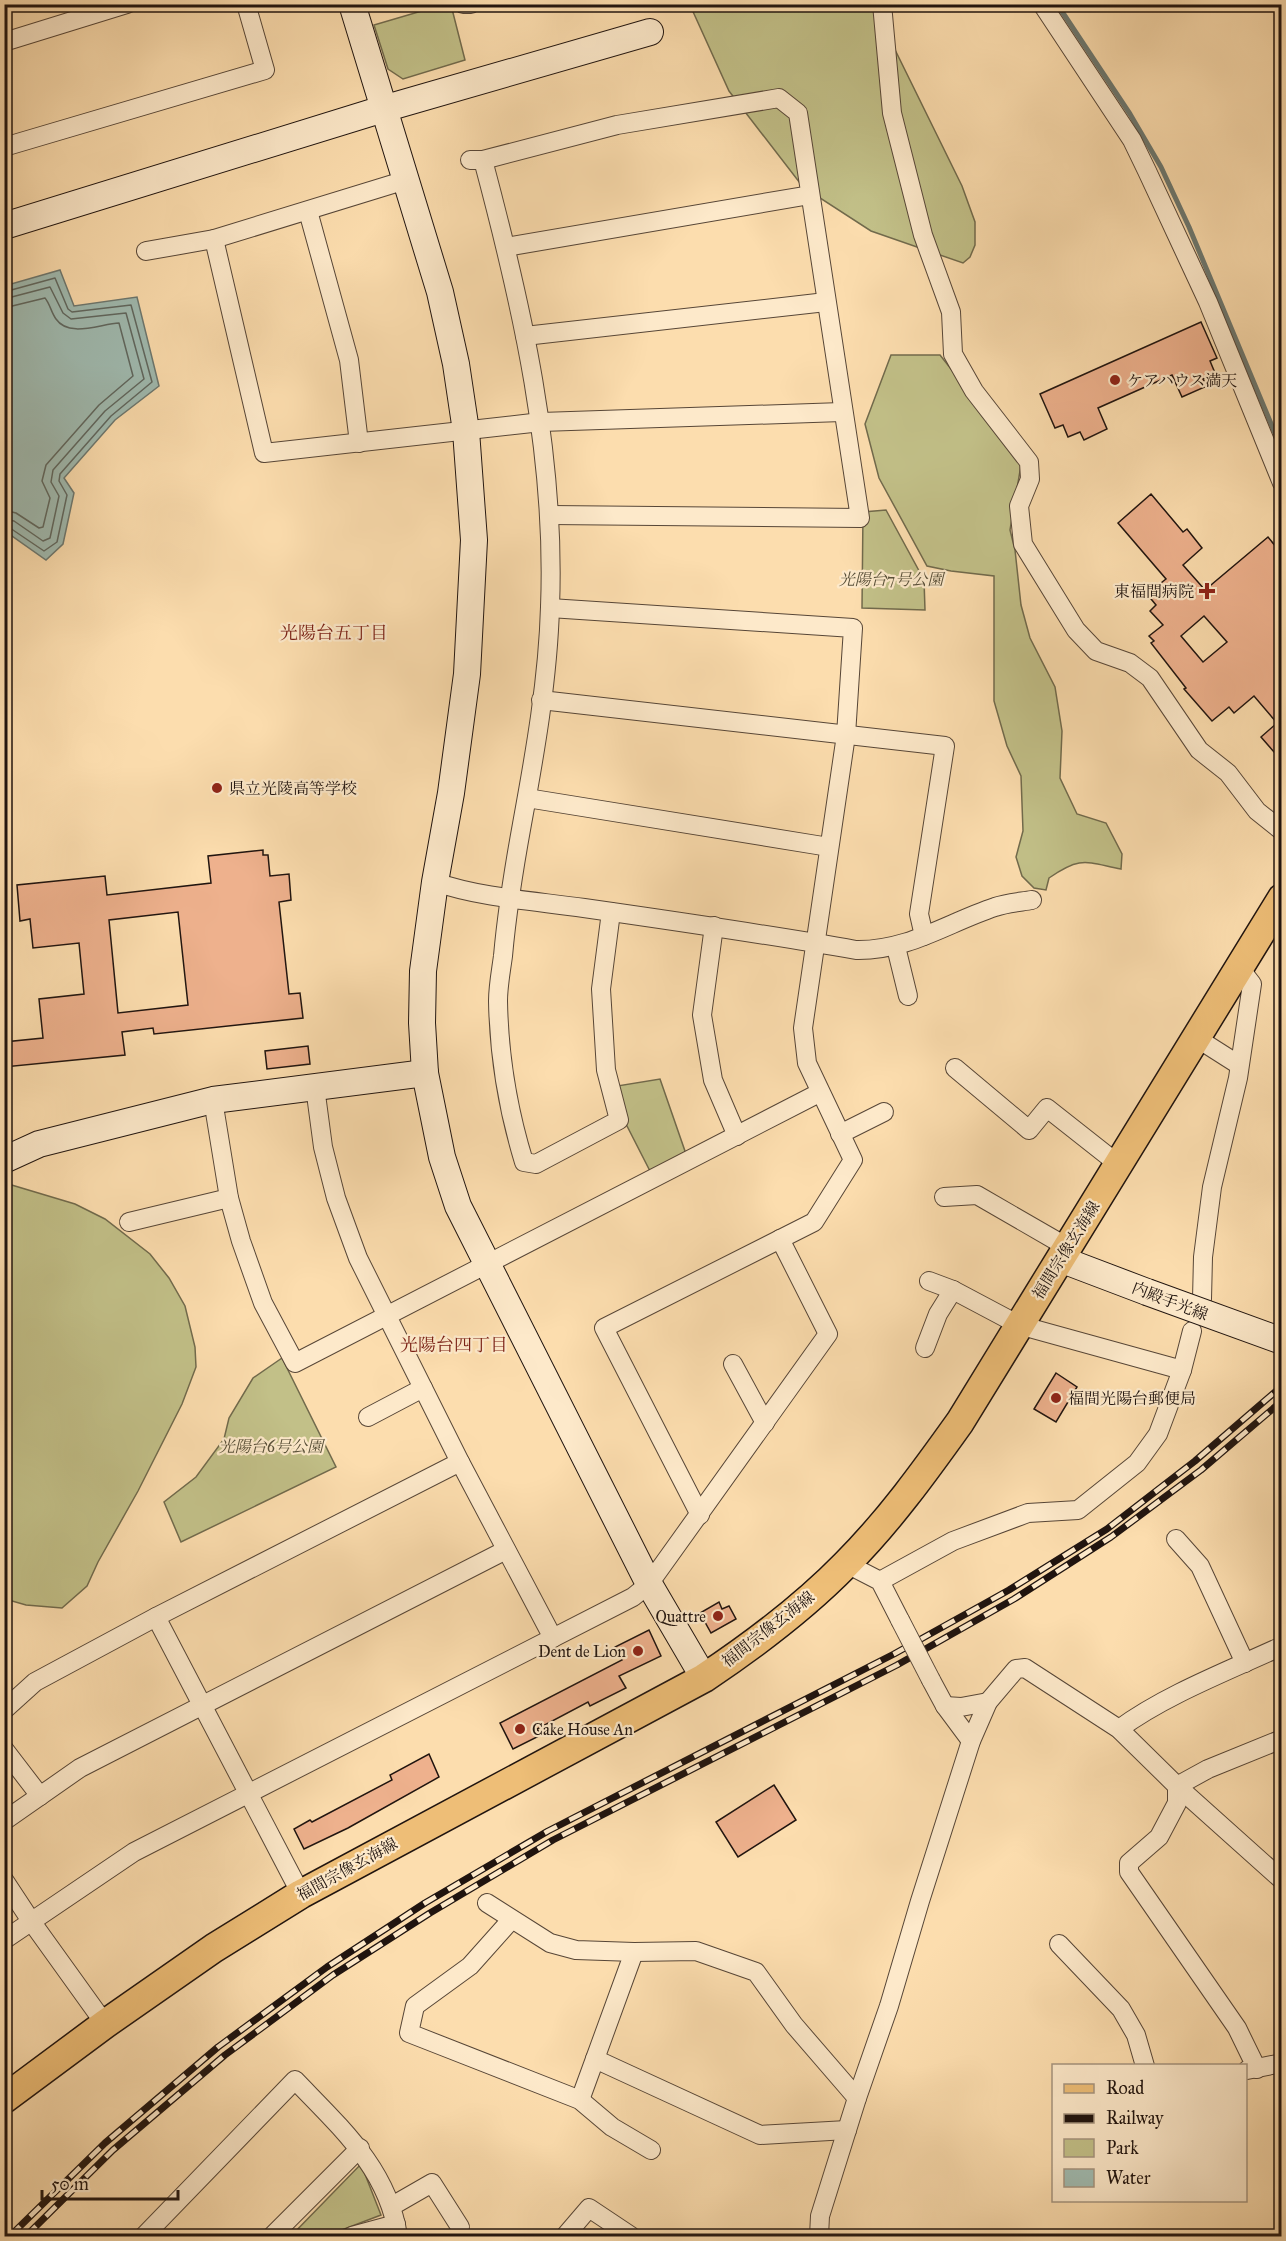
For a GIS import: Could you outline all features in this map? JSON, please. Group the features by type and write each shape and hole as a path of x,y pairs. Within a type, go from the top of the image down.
{"main road":[{"name":"福間宗像玄海線","path":"4,2099 105,2024 214,1948 301,1894 704,1678 750,1647 804,1604 847,1564 889,1517 960,1422 1281,898"}],"street":[{"path":"4,42 127,4"},
{"path":"4,147 265,70 246,4"},
{"path":"352,4 440,292 456,364 466,431 474,540 467,674 423,971 422,1023 425,1073 442,1157 458,1206 486,1265 650,1584 704,1678"},
{"path":"463,4 471,4"},
{"path":"882,4 892,113 923,236 951,312 953,354 974,391 1029,462 1030,478 1018,506 1023,544 1076,630 1096,651 1130,663 1150,678 1199,750 1228,773 1257,811 1281,831"},
{"path":"1042,4 1132,140 1208,302 1281,483"},
{"path":"4,226 383,109 650,32"},
{"path":"550,515 860,518 798,113 779,98 617,125 476,160 506,247 525,336 541,422 550,515 550,608 542,700 527,798 508,897 498,1000 505,1083 514,1130 524,1162 536,1164 619,1120 606,1070 601,989 611,912"},
{"path":"146,251 214,239 406,180"},
{"path":"506,247 810,195"},
{"path":"308,211 349,360 359,443"},
{"path":"214,239 264,453 541,422 842,412"},
{"path":"525,336 826,302"},
{"path":"550,608 853,628 846,735 803,1028 807,1063 819,1093 853,1160 814,1222 604,1328 700,1515"},
{"path":"542,700 945,746 919,914 924,936"},
{"path":"527,798 829,847"},
{"path":"435,882 508,897 714,926 856,950 877,951 896,947 996,906 1032,900"},
{"path":"714,926 702,1015 713,1080 737,1136"},
{"path":"896,947 908,996"},
{"path":"1202,1299 1203,1257 1212,1187 1239,1065 1252,984 1239,967"},
{"path":"1195,1037 1239,1065"},
{"path":"955,1068 1029,1130 1047,1108 1118,1164"},
{"path":"4,1160 39,1144 213,1100 425,1073"},
{"path":"315,1088 323,1147 336,1198 358,1258 460,1462 553,1638"},
{"path":"213,1100 229,1198 263,1303 295,1363 819,1093"},
{"path":"840,1134 884,1112"},
{"path":"944,1197 977,1195 1063,1253"},
{"path":"129,1222 229,1198"},
{"path":"4,1940 134,1852 633,1597 650,1584 828,1334 780,1239"},
{"name":"内殿手光線","path":"1063,1253 1147,1292 1281,1341"},
{"path":"929,1281 953,1290 1019,1325 1182,1370"},
{"path":"925,1348 938,1314 953,1290"},
{"path":"880,1581 953,1541 1028,1513 1078,1510 1137,1463 1158,1434 1182,1370 1192,1331"},
{"path":"733,1364 765,1423"},
{"path":"368,1417 423,1388"},
{"path":"4,1710 35,1682 156,1617 460,1462"},
{"path":"1176,1539 1200,1566 1245,1663"},
{"path":"4,1821 81,1768 506,1550"},
{"path":"847,1564 880,1581 945,1706 971,1741"},
{"path":"156,1617 301,1894"},
{"path":"1119,1729 1162,1704 1281,1646"},
{"path":"819,2236 820,2216 889,2006 971,1741 988,1702 1016,1669 1025,1668 1119,1729 1177,1786 1281,1880"},
{"path":"945,1706 961,1707 988,1702"},
{"path":"1177,1786 1208,1769 1281,1739"},
{"path":"4,1749 40,1796"},
{"path":"1177,1786 1177,1803 1159,1837 1134,1857 1129,1863 1129,1872 1237,2028 1251,2070 1281,2063"},
{"path":"4,1880 105,2024"},
{"path":"487,1903 550,1943 576,1950 696,1951 756,1972 794,2025 857,2098"},
{"path":"512,1920 470,1966 415,2006 409,2033 580,2100 612,2127 651,2150"},
{"path":"1059,1944 1121,2009 1136,2035 1144,2064"},
{"path":"580,2100 634,1952"},
{"path":"595,2060 760,2135 847,2130"},
{"path":"144,2236 295,2080 360,2148 395,2222"},
{"path":"272,2236 360,2148"},
{"path":"352,2236 395,2222 432,2183 460,2227"},
{"path":"564,2236 589,2208 631,2236"}],"green space":[{"path":"442,5 451,5 465,60 403,79 388,69 374,25"},
{"path":"690,5 873,5 962,186 975,222 975,245 970,257 963,263 871,231 803,187 729,91"},
{"path":"891,355 940,355 1022,459 1010,530 1015,550 1021,605 1030,638 1055,687 1062,731 1060,778 1077,814 1106,823 1122,854 1121,869 1091,863 1076,864 1049,878 1046,890 1034,888 1022,876 1016,857 1023,831 1021,776 1007,746 994,701 994,576 927,566 879,478 865,424"},
{"name":"光陽台7号公園","path":"886,510 924,580 925,610 862,608 863,512"},
{"path":"660,1079 686,1154 651,1173 626,1124 617,1086"},
{"path":"5,1183 75,1204 105,1219 150,1254 169,1278 185,1306 195,1347 196,1367 182,1404 138,1491 87,1586 62,1608 26,1605 5,1599"},
{"name":"光陽台6号公園","path":"282,1358 336,1467 181,1542 164,1502 196,1477 224,1439 229,1418 253,1378"},
{"path":"361,2164 381,2215 326,2236 291,2236"}],"water":[{"path":"60,270 74,306 137,297 159,386 115,420 64,478 74,493 63,544 46,560 5,531 4,286"}],"building":[{"name":"ケアハウス満天","path":"1201,322 1217,358 1210,361 1215,373 1203,379 1207,386 1182,397 1172,375 1098,408 1107,429 1084,440 1080,432 1068,437 1063,425 1055,428 1040,394"},
{"path":"1151,494 1183,532 1187,529 1202,548 1183,565 1205,590 1268,537 1281,553 1281,760 1261,737 1277,723 1254,696 1234,713 1229,707 1212,721 1184,689 1186,688 1151,643 1154,641 1149,636 1163,625 1150,611 1156,605 1147,594 1166,579 1118,523","holes":["1204,616 1227,642 1203,662 1181,636"]},
{"path":"263,850 263,855 268,855 270,876 289,874 291,900 279,902 289,994 300,993 303,1018 154,1034 153,1028 122,1032 125,1055 4,1067 4,1042 43,1038 39,999 84,994 79,943 33,948 30,919 20,921 17,885 105,876 107,895 211,883 208,856","holes":["178,912 188,1005 118,1013 109,920"]},
{"path":"308,1046 310,1064 267,1069 265,1051"},
{"name":"福間光陽台郵便局","path":"1056,1373 1077,1387 1056,1422 1034,1409"},
{"name":"Quattre","path":"719,1602 722,1609 729,1606 736,1619 711,1633 700,1613"},
{"path":"649,1630 661,1656 619,1676 626,1688 590,1706 588,1702 537,1729 541,1735 513,1749 500,1723 622,1660 615,1647"},
{"path":"429,1754 439,1777 348,1828 304,1849 294,1829 392,1780 390,1775"},
{"path":"774,1785 796,1820 738,1857 716,1822"}],"waterway":[{"path":"1057,4 1130,114 1161,167 1189,227 1282,450"}],"railway":[{"path":"10,2236 105,2143 218,2047 327,1967 425,1903 548,1831 894,1654 1009,1590 1107,1529 1195,1461 1282,1386"},
{"path":"26,2236 113,2150 225,2055 333,1975 430,1913 553,1840 897,1665 1014,1599 1111,1537 1201,1470 1282,1401"}],"place":[{"name":"ケアハウス満天","path":"1115,380"},
{"name":"東福間病院","path":"1207,591"},
{"name":"県立光陵高等学校","path":"217,788"},
{"name":"福間光陽台郵便局","path":"1056,1398"},
{"name":"Quattre","path":"718,1616"},
{"name":"Dent de Lion","path":"638,1651"},
{"name":"Cake House An","path":"520,1729"}],"district":[{"name":"光陽台五丁目","path":"334,633"},
{"name":"光陽台四丁目","path":"454,1345"}]}
